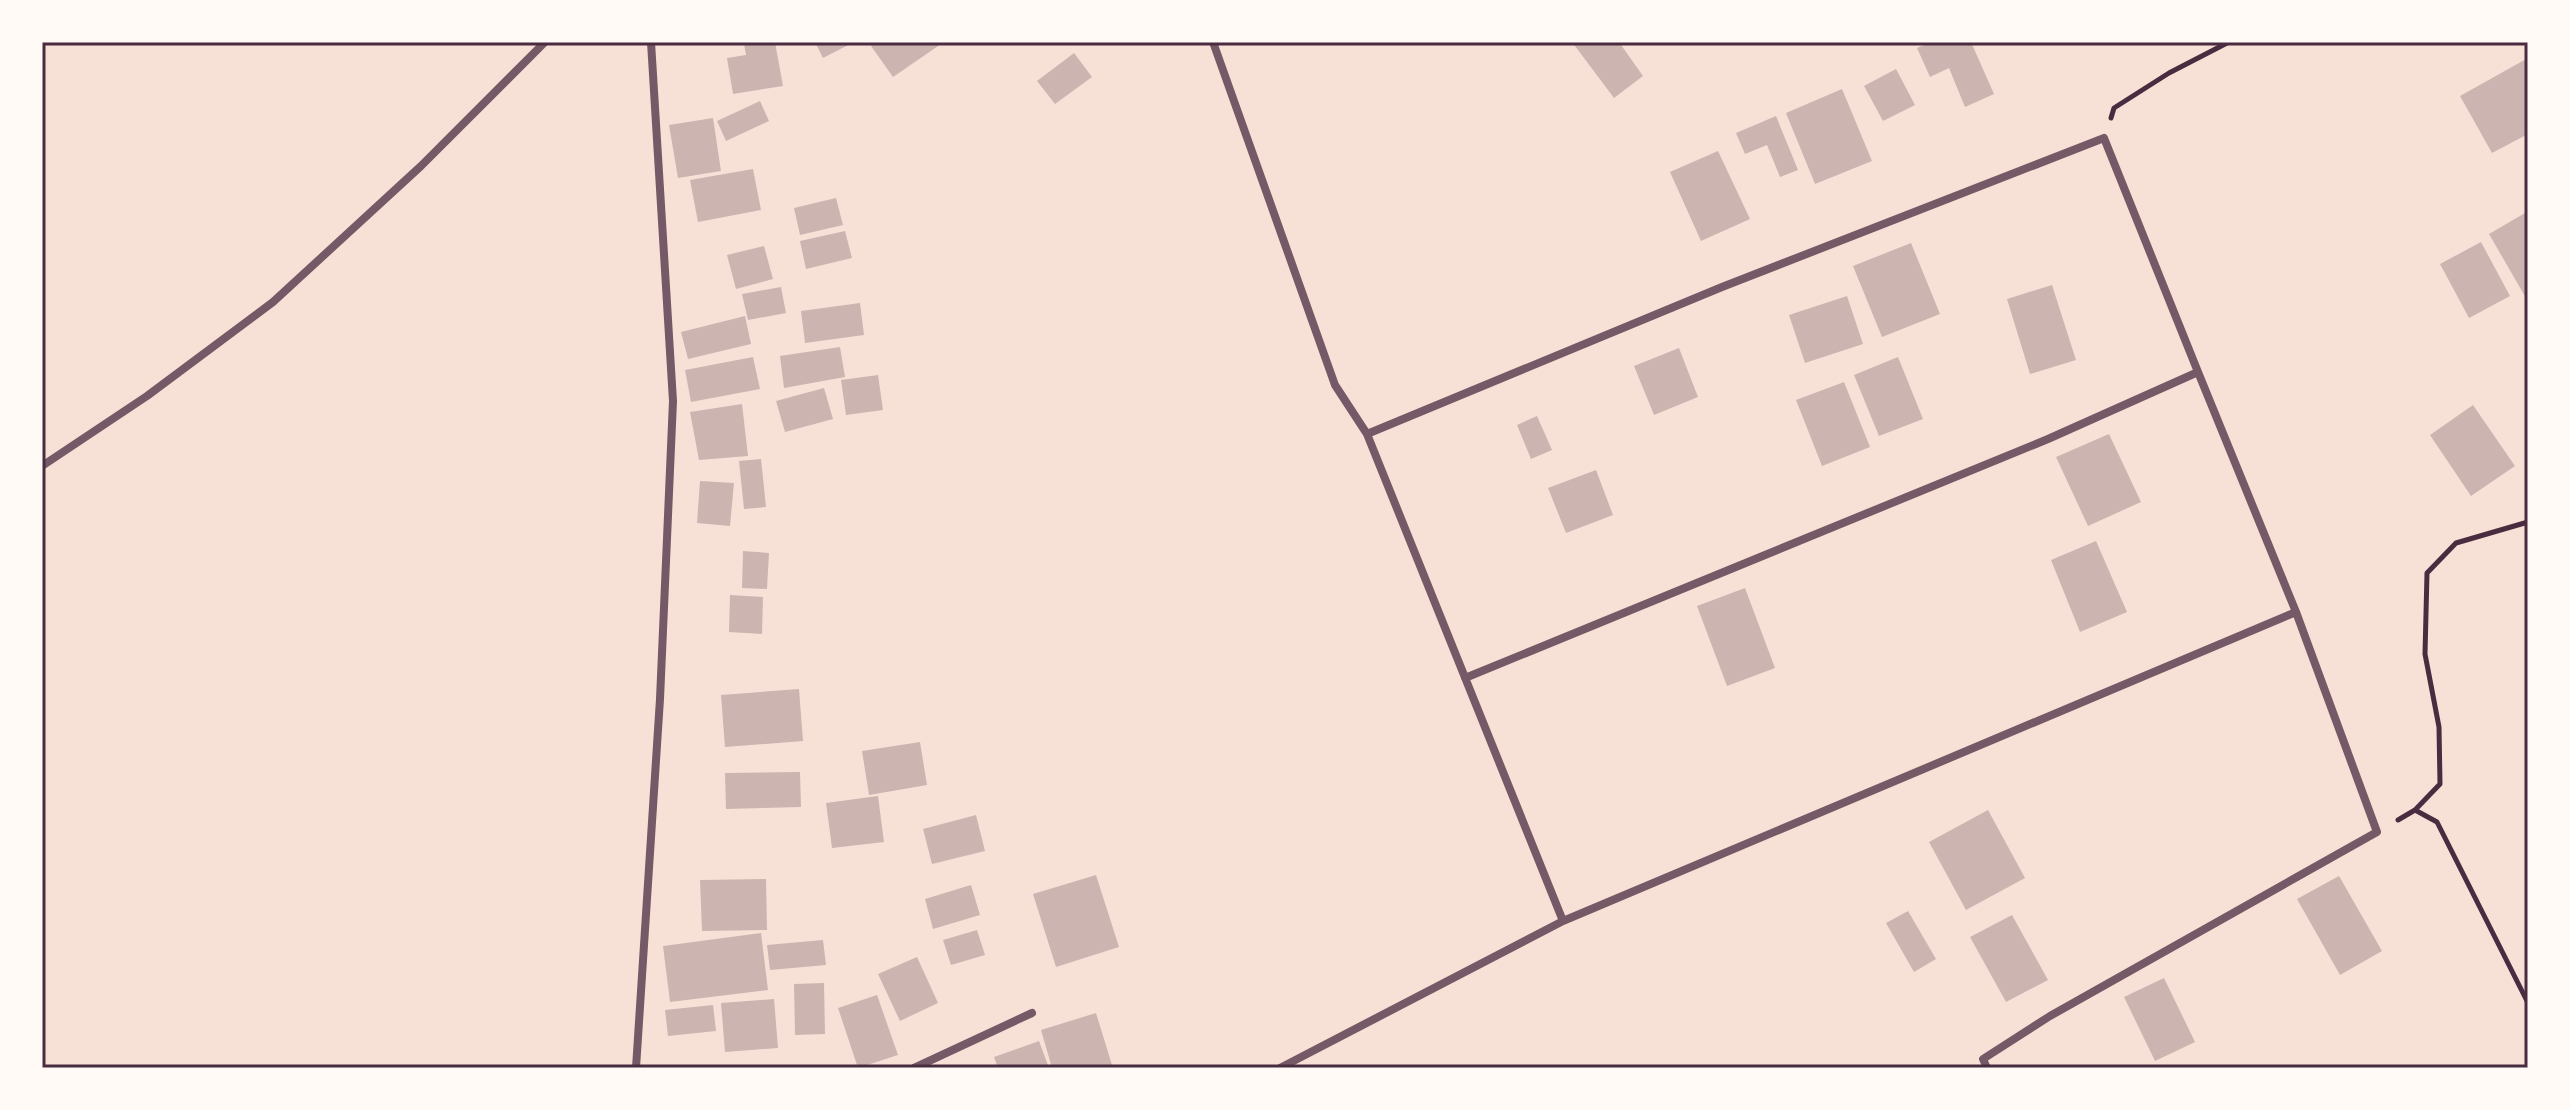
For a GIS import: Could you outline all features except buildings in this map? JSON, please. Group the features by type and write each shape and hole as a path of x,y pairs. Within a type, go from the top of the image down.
{"street":[{"path":"42,466 147,396 273,302 421,166 545,42"},
{"path":"636,1068 660,699 673,401 651,42"},
{"path":"1213,42 1335,385 1367,434 1563,921"},
{"path":"1367,434 1722,287 2104,138 2296,612 2377,832 2050,1016 1983,1059 1987,1068"},
{"path":"1465,678 2048,439 2198,372"},
{"path":"1280,1068 1563,921 2296,612"},
{"path":"914,1068 1032,1013"}],"path":[{"path":"2104,138 2114,108 2169,73 2229,42"},
{"path":"2377,832 2415,810 2440,784 2439,727 2425,654 2427,573 2456,543 2528,522"},
{"path":"2415,810 2437,822 2528,1003"}]}
